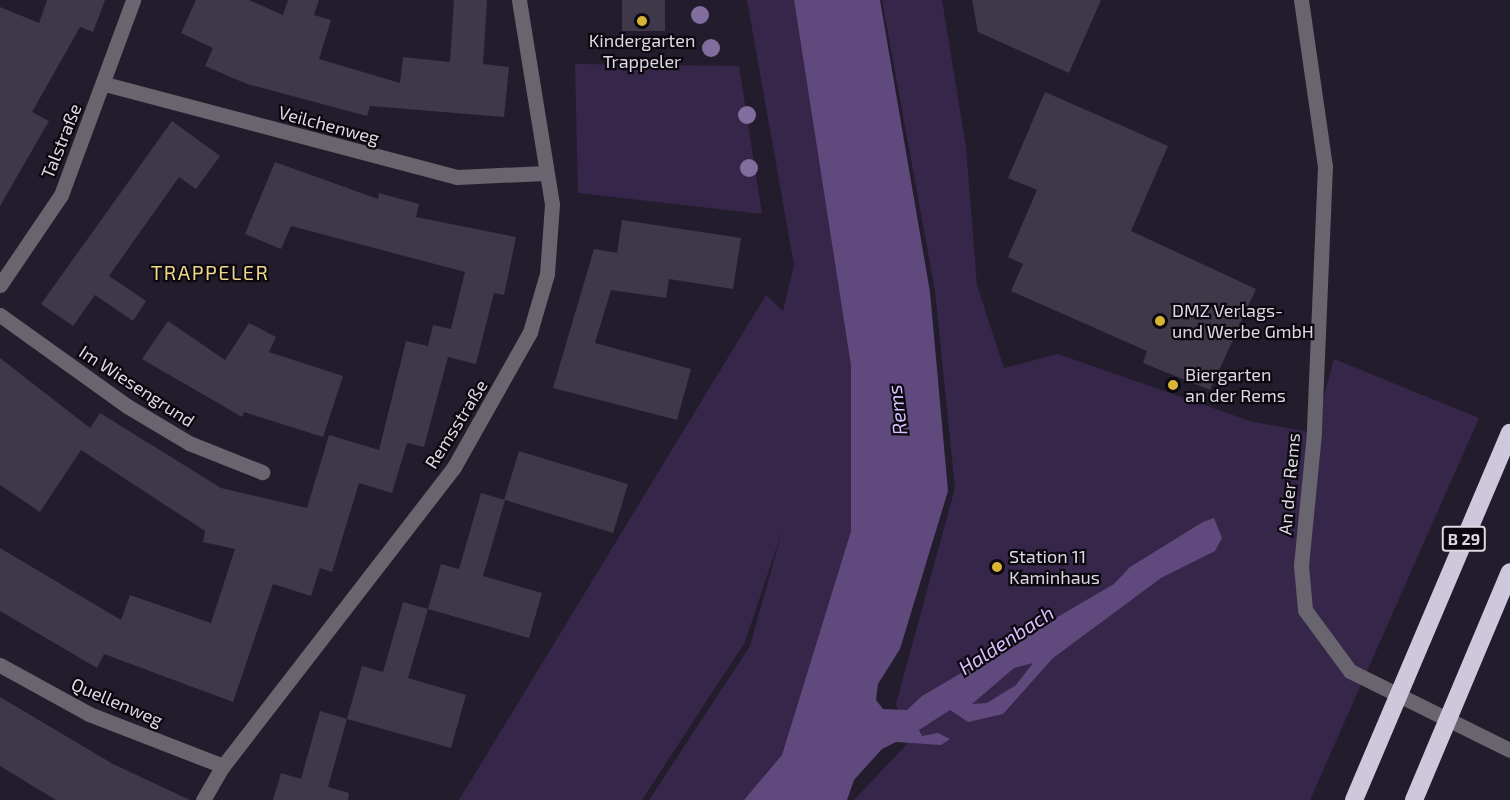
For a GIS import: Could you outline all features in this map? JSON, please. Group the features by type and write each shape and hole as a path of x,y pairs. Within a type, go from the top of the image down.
{"highway":[{"name":"B 29","path":"1354,800 1510,432"},
{"path":"1417,792 1510,572"}],"street":[{"name":"Talstraße","path":"0,285 61,195 105,84 133,0"},
{"name":"Remsstraße","path":"203,800 223,766 447,476 498,398 530,332 547,274 552,204 519,0"},
{"name":"An der Rems","path":"1301,0 1325,166 1314,434 1301,565 1305,610 1325,643 1350,671 1510,750"},
{"name":"Veilchenweg","path":"105,84 457,177 546,173"},
{"name":"Im Wiesengrund","path":"0,315 127,406 189,444 262,472"},
{"name":"Quellenweg","path":"0,665 89,714 223,766"}],"shaded area":[{"path":"747,0 794,0 851,366 851,531 782,756 744,800 649,800 750,646 783,528 745,642 642,800 459,800 766,295 783,311 794,265"},
{"path":"882,0 942,0 966,147 977,285 1004,368 1058,354 1250,421 1314,433 1334,359 1479,418 1310,800 854,800 907,744 896,704 955,488 935,291"},
{"path":"575,64 739,66 762,214 578,193"}],"water":[{"name":"Rems","path":"794,0 880,0 930,292 948,491 900,649 878,684 876,700 883,709 907,710 922,696 1114,584 1130,567 1203,522 1214,518 1222,538 1215,551 1161,578 1053,658 1003,714 968,722 950,710 919,730 922,736 938,733 950,739 941,745 896,742 882,749 854,780 847,800 744,800 782,755 851,531 851,366","holes":["1033,663 1016,685 987,703 972,704 1014,668"]}],"building":[{"path":"47,0 105,0 93,32 80,27 32,112 49,121 0,206 0,7 39,23"},
{"path":"196,0 249,0 283,15 288,0 319,0 314,15 331,20 319,59 400,83 403,57 450,62 454,0 487,0 483,64 509,67 504,117 370,106 367,116 247,84 205,66 213,48 181,33"},
{"name":"Kindergarten Trappeler","path":"622,0 665,0 665,31 622,31"},
{"path":"972,0 1101,0 1069,73 978,32"},
{"name":"DMZ Verlags- und Werbe GmbH","path":"1045,92 1168,146 1131,231 1256,289 1210,390 1143,363 1147,351 1011,291 1023,264 1008,257 1037,190 1008,178"},
{"path":"172,121 220,156 196,189 179,177 109,276 146,301 133,321 95,295 73,326 41,304"},
{"path":"275,162 378,199 379,193 419,204 416,217 516,237 504,295 494,293 476,364 448,357 424,447 407,443 392,493 359,483 332,572 320,568 311,596 273,584 233,702 104,654 97,668 0,611 0,548 121,620 130,595 211,623 235,549 203,542 205,531 81,450 40,512 0,485 0,358 90,428 100,413 221,488 307,508 329,435 379,450 406,341 428,346 433,325 451,329 465,272 291,226 281,249 245,234"},
{"path":"622,220 741,238 733,289 669,279 666,298 611,290 595,343 691,369 677,420 553,388 594,249 617,253"},
{"path":"168,321 225,360 249,323 276,337 269,352 343,376 323,437 244,412 242,417 142,359"},
{"path":"519,451 628,484 613,533 504,500"},
{"path":"481,493 505,500 483,576 542,593 529,638 428,609 441,564 459,569"},
{"path":"403,602 428,609 408,678 466,695 451,748 347,719 362,666 383,672"},
{"path":"0,697 113,764 190,800 56,800 0,766"},
{"path":"320,711 347,719 328,787 349,793 348,800 273,800 281,773 301,779"}],"place":[{"name":"Kindergarten Trappeler","path":"642,21"},
{"name":"DMZ Verlags- und Werbe GmbH","path":"1160,321"},
{"name":"Biergarten an der Rems","path":"1173,385"},
{"name":"Station 11 Kaminhaus","path":"997,567"}],"district":[{"name":"TRAPPELER","path":"210,272"}],"water label":[{"name":"Haldenbach","path":"1006,640"}]}
